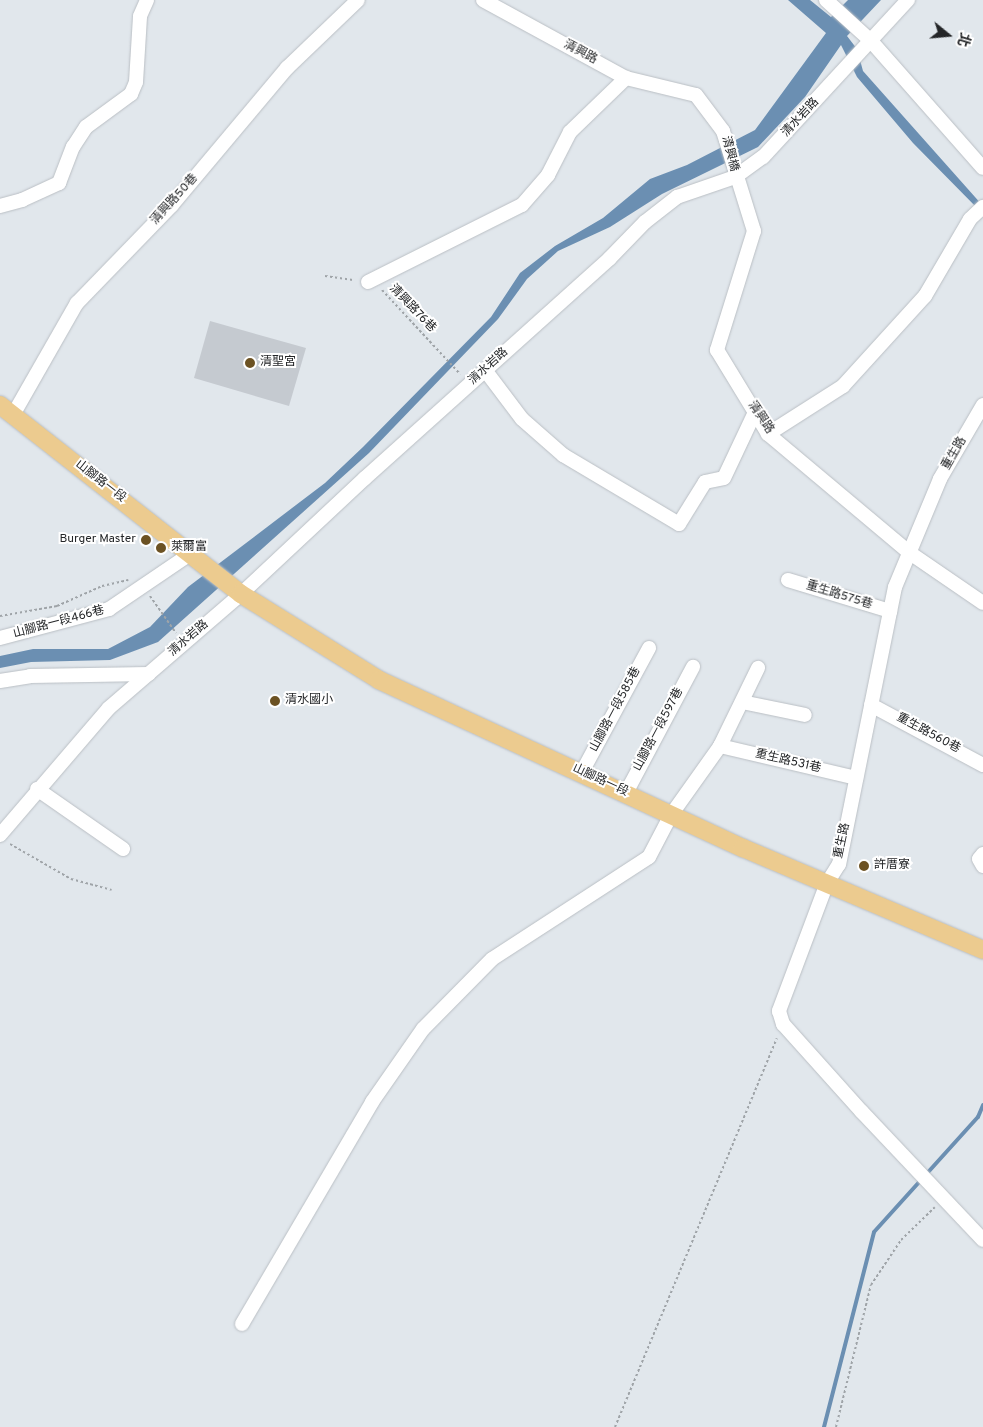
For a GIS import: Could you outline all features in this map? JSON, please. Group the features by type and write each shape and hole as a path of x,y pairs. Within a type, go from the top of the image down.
{"main road":[{"name":"山腳路一段","path":"7,410 236,589 379,680 671,814 983,950"}],"street":[{"path":"0,206 59,183 73,147 86,127 130,94 136,82 140,16 147,0"},
{"name":"清興路50巷","path":"7,410 76,303 172,206 286,68 358,0"},
{"name":"清興路","path":"483,0 626,78 696,95 723,131"},
{"name":"清水岩路","path":"4,839 37,789 109,708 149,674 236,589 485,370 676,197 735,177 789,132 908,0"},
{"path":"831,4 871,42 983,168"},
{"path":"368,282 522,205 548,175 570,132 626,78"},
{"name":"清興橋","path":"723,131 735,177"},
{"name":"清興路","path":"735,177 754,231 717,350 768,434 910,553 983,603"},
{"path":"768,434 843,386 926,296 970,219 983,207"},
{"path":"485,370 522,419 562,455 679,524 705,482 724,478 755,412"},
{"name":"重生路","path":"783,1024 779,1011 828,883 839,864 895,587 940,479 983,405"},
{"name":"山腳路一段466巷","path":"0,638 109,610 195,557"},
{"name":"重生路575巷","path":"788,580 890,611"},
{"name":"山腳路一段585巷","path":"582,772 649,648"},
{"name":"山腳路一段597巷","path":"626,793 693,667"},
{"path":"242,1324 372,1102 423,1029 492,959 649,857 671,814 720,746 758,668"},
{"path":"0,681 30,676 149,674"},
{"path":"742,702 806,715"},
{"name":"重生路560巷","path":"871,705 983,765"},
{"name":"重生路531巷","path":"720,746 856,778"},
{"path":"37,789 123,849"},
{"path":"983,854 979,859 983,866"},
{"path":"783,1024 942,1200 983,1240"}],"path":[{"name":"清興路76巷","path":"325,276 368,282 378,286 469,384"},
{"path":"0,616 57,606 102,586 130,580 142,589"},
{"path":"156,605 178,636"},
{"path":"4,839 71,879 112,890"},
{"path":"615,1427 783,1024"},
{"path":"836,1427 871,1285 901,1240 942,1200"}],"water":[{"path":"788,0 810,0 831,17 848,0 881,0 847,36 857,49 863,71 983,206 980,211 913,143 857,77 841,45 805,97 758,147 662,194 610,227 558,251 527,279 498,319 369,453 158,642 110,660 31,662 0,668 0,656 33,649 108,649 150,627 188,587 325,483 363,447 491,317 520,273 555,246 603,218 650,179 687,165 755,130 826,33"}],"building":[{"name":"清聖宮","path":"210,321 306,348 289,406 194,378"}],"waterway":[{"path":"824,1427 874,1232 978,1117 983,1105"}],"place":[{"name":"清聖宮","path":"250,363"},
{"name":"Burger Master","path":"146,540"},
{"name":"萊爾富","path":"161,548"},
{"name":"清水國小","path":"275,701"},
{"name":"許厝寮","path":"864,866"}]}
